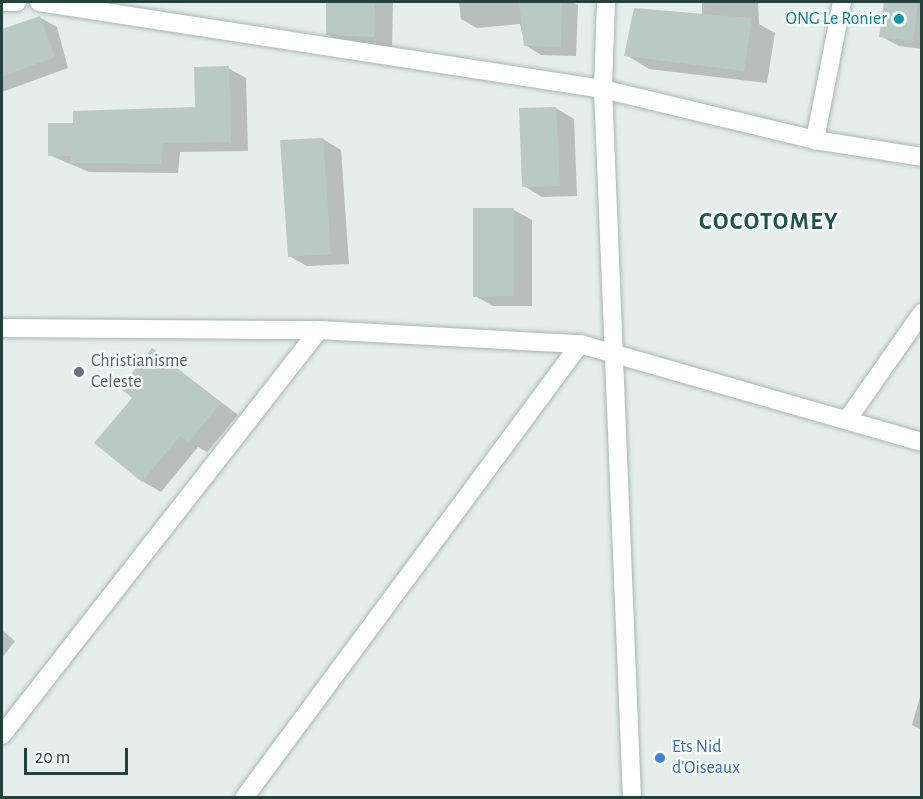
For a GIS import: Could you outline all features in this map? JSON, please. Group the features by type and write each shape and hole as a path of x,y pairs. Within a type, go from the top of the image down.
{"street":[{"path":"2,2 17,2"},
{"path":"39,2 603,89 815,140 921,157"},
{"path":"606,2 603,89 632,798"},
{"path":"815,140 842,2"},
{"path":"848,420 921,313"},
{"path":"2,328 319,330 580,344 614,356 921,442"},
{"path":"2,735 319,330"},
{"path":"244,798 580,344"}],"building":[{"path":"326,2 375,2 374,37 326,35"},
{"path":"519,2 562,2 561,47 524,46"},
{"name":"ONG Le Ronier","path":"884,2 918,2 913,41 879,37"},
{"path":"634,8 752,18 744,71 624,56"},
{"path":"40,16 55,57 2,77 2,29"},
{"path":"229,66 231,142 163,143 161,164 70,163 71,156 48,156 48,123 73,123 73,111 195,107 194,67"},
{"path":"556,107 560,186 522,187 519,108"},
{"path":"323,138 331,254 288,257 280,140"},
{"path":"473,208 514,208 514,296 473,297"},
{"path":"152,348 221,403 188,443 180,436 142,482 94,443 132,398 120,388"}],"place":[{"name":"ONG Le Ronier","path":"899,19"},
{"name":"Christianisme Celeste","path":"79,372"},
{"name":"Ets Nid d'Oiseaux","path":"660,758"}],"district":[{"name":"COCOTOMEY","path":"769,223"}]}
